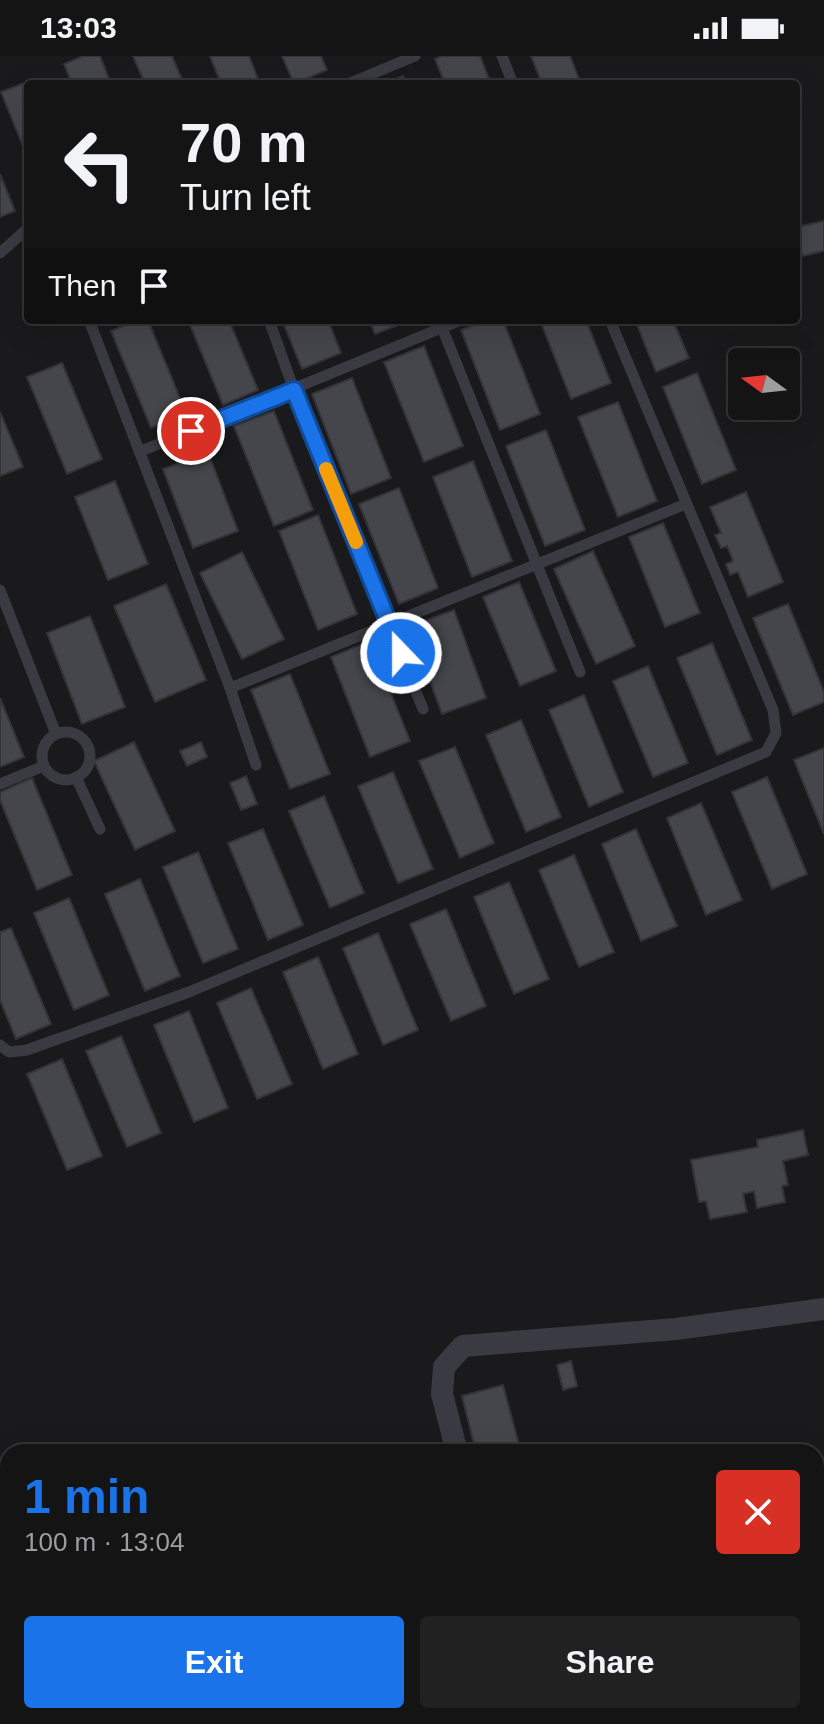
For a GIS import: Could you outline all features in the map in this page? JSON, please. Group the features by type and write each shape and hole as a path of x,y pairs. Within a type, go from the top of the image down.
{"street":[{"path":"455,1444 442,1394 444,1367 463,1346 676,1329 824,1309"}],"lane":[{"path":"358,80 415,56"},
{"path":"502,56 511,80"},
{"path":"0,253 24,232"},
{"path":"91,324 230,688 256,765"},
{"path":"270,324 294,390 423,709"},
{"path":"139,452 294,390 441,324 580,672"},
{"path":"0,1045 9,1052 27,1050 189,992 766,752 776,733 773,710 612,324"},
{"path":"230,688 686,504"},
{"path":"0,590 56,734"},
{"path":"74,733 87,745 90,762 76,777 58,778 44,766 44,748 56,734 74,733"},
{"path":"0,784 44,766"},
{"path":"76,777 100,829"}],"building":[{"path":"83,56 100,56 109,80 70,80 64,64"},
{"path":"133,56 172,56 182,80 143,80"},
{"path":"210,56 249,56 258,80 219,80"},
{"path":"282,56 321,56 327,70 303,80 292,80"},
{"path":"442,56 480,56 489,80 443,80 435,59"},
{"path":"531,56 570,56 579,80 540,80"},
{"path":"24,83 24,149 1,92"},
{"path":"0,174 15,211 0,217"},
{"path":"824,221 824,251 802,256 800,226"},
{"path":"128,324 150,324 186,413 151,428 111,331"},
{"path":"190,324 231,324 258,390 223,405"},
{"path":"284,324 330,324 341,353 302,369"},
{"path":"371,324 401,324 375,334"},
{"path":"477,324 505,324 540,414 500,430 461,330"},
{"path":"542,324 588,324 611,383 571,399"},
{"path":"637,324 675,324 689,358 656,372"},
{"path":"424,346 463,446 424,462 384,362"},
{"path":"62,363 102,459 67,474 27,377"},
{"path":"697,373 736,470 702,484 663,387"},
{"path":"352,378 391,478 351,494 312,394"},
{"path":"618,402 657,501 618,517 578,417"},
{"path":"274,411 313,510 274,526 234,426"},
{"path":"0,412 23,467 0,476"},
{"path":"546,430 585,530 545,546 506,446"},
{"path":"208,452 238,531 193,548 163,469"},
{"path":"473,461 512,561 472,577 433,477"},
{"path":"115,481 148,564 108,580 75,497"},
{"path":"399,488 438,588 399,604 359,504"},
{"path":"746,492 783,582 748,597 738,572 730,575 726,564 733,561 727,546 721,548 715,535 721,533 710,507"},
{"path":"318,515 357,614 318,630 279,531"},
{"path":"663,523 700,613 665,627 629,537"},
{"path":"593,551 635,646 596,664 554,569"},
{"path":"242,552 284,639 242,659 200,573"},
{"path":"519,582 556,671 520,686 483,597"},
{"path":"166,584 206,680 155,702 114,606"},
{"path":"788,604 824,692 824,702 793,715 753,618"},
{"path":"454,610 486,698 442,714 410,626"},
{"path":"90,616 125,707 82,724 47,633"},
{"path":"370,641 410,741 370,757 331,657"},
{"path":"712,643 752,740 717,755 677,658"},
{"path":"648,666 688,763 653,777 613,681"},
{"path":"290,674 330,774 290,789 251,690"},
{"path":"584,695 623,792 589,807 549,710"},
{"path":"0,698 24,757 0,767"},
{"path":"521,720 561,817 526,832 486,735"},
{"path":"134,742 175,831 135,850 94,761"},
{"path":"201,742 207,757 187,766 180,751"},
{"path":"455,747 494,843 460,858 419,761"},
{"path":"824,748 824,834 794,760"},
{"path":"393,772 433,869 398,883 358,786"},
{"path":"246,776 257,804 241,810 230,783"},
{"path":"767,777 807,874 772,889 732,792"},
{"path":"32,778 72,875 37,890 0,800 0,792"},
{"path":"324,796 364,893 330,908 289,811"},
{"path":"701,803 742,900 706,915 667,818"},
{"path":"263,829 303,925 268,940 228,843"},
{"path":"636,829 677,926 641,941 602,844"},
{"path":"198,852 238,949 203,963 163,867"},
{"path":"574,855 614,952 579,967 539,870"},
{"path":"140,879 180,976 145,991 105,894"},
{"path":"509,882 549,979 514,994 474,897"},
{"path":"69,898 109,995 74,1010 34,913"},
{"path":"446,909 486,1006 451,1021 410,924"},
{"path":"11,928 51,1024 16,1039 0,1000 0,932"},
{"path":"378,933 418,1030 383,1045 343,948"},
{"path":"318,957 358,1054 323,1069 283,972"},
{"path":"251,988 292,1084 257,1099 217,1003"},
{"path":"189,1011 228,1108 194,1122 154,1025"},
{"path":"121,1036 161,1133 127,1147 86,1051"},
{"path":"62,1059 102,1156 67,1170 27,1074"},
{"path":"803,1130 808,1155 783,1161 788,1185 782,1186 785,1202 757,1208 754,1191 743,1194 747,1212 710,1219 706,1201 699,1202 691,1160 758,1147 757,1140"},
{"path":"571,1361 577,1386 563,1390 557,1365"},
{"path":"503,1385 519,1444 474,1444 462,1396"}],"slow traffic":[{"path":"326,469 356,542"}],"route":[{"path":"191,431 294,390 401,653"}]}
